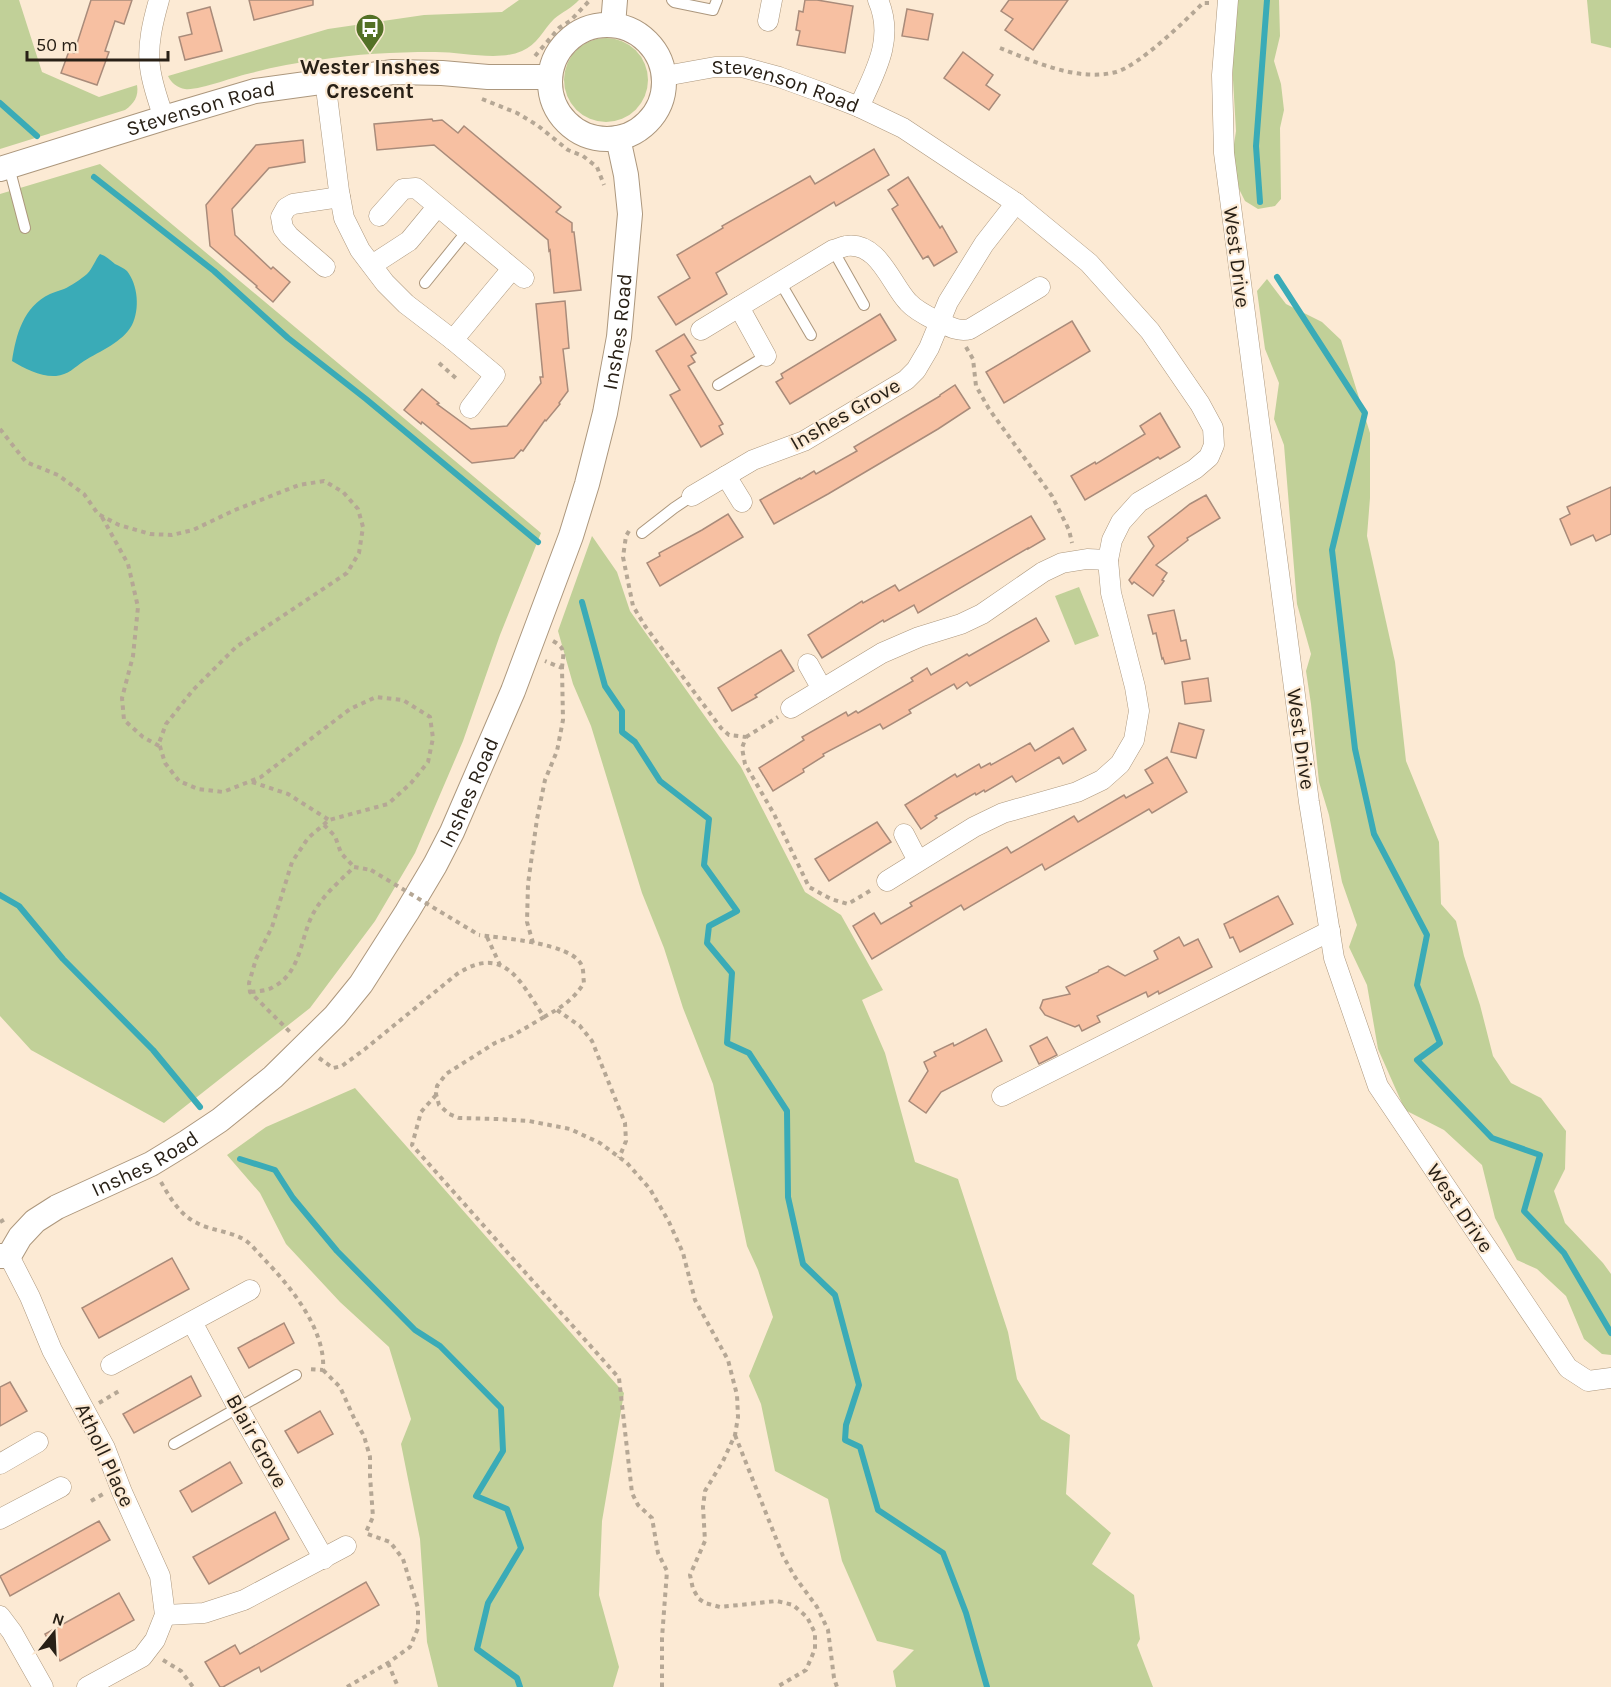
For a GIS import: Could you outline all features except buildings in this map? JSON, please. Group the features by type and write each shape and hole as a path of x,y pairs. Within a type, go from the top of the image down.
{"street":[{"path":"159,0 151,39 150,65 154,88 164,118"},
{"path":"613,25 615,0"},
{"path":"768,21 772,0"},
{"path":"859,107 884,46 884,23 878,0"},
{"name":"West Drive","path":"1228,2 1222,75 1224,153 1308,790 1334,958 1378,1086 1568,1368 1588,1381 1611,1378"},
{"path":"613,25 632,30 648,41 659,57 665,76 664,93 658,109 648,122 634,133 618,138 601,139 584,134 569,125 558,111 552,95 550,77 555,60 564,45 578,33 595,26 613,25"},
{"name":"Stevenson Road","path":"665,76 715,67 742,67 779,77 859,107 903,128 991,186 1016,203 1089,263 1150,331 1200,404 1213,428 1214,445 1209,457 1195,469 1139,502 1121,522 1112,540 1108,560"},
{"name":"Stevenson Road","path":"4,168 255,91 393,72 488,77 550,77"},
{"path":"325,80 344,218 360,250 406,304 495,375 470,408"},
{"name":"Inshes Road","path":"4,1256 35,1221 57,1207 151,1164 220,1120 273,1077 335,1016 361,984 435,865 452,832 513,691 571,536 605,413 619,337 630,214 626,175 618,138"},
{"path":"379,216 403,189 416,188 518,274 453,340"},
{"path":"325,267 290,236 283,228 281,217 286,208 292,204 340,197"},
{"name":"Inshes Grove","path":"692,496 753,460 804,441 906,380 916,370 929,348 947,326 948,302 984,244 1016,203"},
{"path":"372,265 409,241 438,207"},
{"path":"701,330 833,250 847,246 871,252 909,304 947,326 963,331 1040,287"},
{"path":"739,307 766,357"},
{"path":"726,476 742,502"},
{"path":"791,708 882,653 918,637 961,624 982,614 1043,572 1062,563 1087,559 1108,560 1111,592 1139,711 1134,740 1120,764 1101,780 1077,792 1003,813 974,827 887,881"},
{"path":"808,664 822,689"},
{"path":"904,834 918,861"},
{"path":"1002,1096 1330,931"},
{"name":"Atholl Place","path":"4,1256 30,1297 52,1350 105,1448 160,1576 165,1615"},
{"path":"111,1365 250,1290"},
{"name":"Blair Grove","path":"192,1322 324,1559"},
{"path":"0,1464 38,1443"},
{"path":"3,1511 61,1487"},
{"path":"87,1687 149,1657 165,1615 204,1613 244,1600 352,1542"},
{"path":"0,1616 12,1632 43,1687"}],"lane":[{"path":"672,0 713,10 717,0"},
{"path":"4,168 25,228"},
{"path":"425,283 466,231"},
{"path":"833,250 864,305"},
{"path":"780,282 811,335"},
{"path":"718,385 766,357"},
{"path":"642,533 692,496"},
{"path":"174,1444 296,1375"}],"path":[{"path":"1000,48 1073,73 1101,74 1118,71 1138,61 1200,1 1228,2"},
{"path":"478,98 517,113 537,125 567,150 583,156 597,166 606,189"},
{"path":"947,326 973,359 976,386 989,409 1052,496 1069,530 1077,561"},
{"path":"439,363 459,381"},
{"path":"0,429 26,462 58,475 84,494 102,517 119,525 150,534 172,535 193,530 235,510 299,485 324,481 343,492 358,509 363,527 359,553 348,573 236,647 193,690 166,724 159,743 165,763 179,781 198,789 223,792 261,777 350,709 376,697 403,700 430,717 433,738 428,762 411,783 388,804 329,820 308,838 292,862 272,927 256,959 249,983 250,992 294,1035"},
{"path":"102,517 128,564 138,607 133,656 122,698 124,720 143,737 159,746"},
{"path":"631,528 626,536 623,557 633,606 645,626 721,728 729,735 746,737"},
{"path":"533,943 527,922 528,884 537,819 546,780 557,751 563,720 563,650 561,645 553,641"},
{"path":"544,660 562,668"},
{"path":"791,708 746,737 742,748 745,764 774,814 809,887 831,899 848,904 887,881"},
{"path":"251,781 288,794 329,820"},
{"path":"324,825 335,836 341,853 354,867 371,870 479,935 550,946 573,954 582,965 584,982 576,996 557,1010 512,1036 495,1043 446,1074 437,1086 436,1094 439,1105 449,1114 459,1118 530,1121 570,1129 600,1143 619,1158 650,1189 669,1222 683,1253 695,1300 728,1359 737,1395 738,1417 735,1435 705,1491 703,1507 705,1541 690,1575 693,1589 699,1599 720,1607 777,1601 793,1605 807,1617 815,1633 815,1649 806,1670 777,1687"},
{"path":"250,992 273,988 290,974 299,957 314,913 329,892 354,867"},
{"path":"409,894 415,884"},
{"path":"487,936 501,966"},
{"path":"320,1059 333,1068 342,1066 468,967 478,963 508,968 523,985 544,1017"},
{"path":"557,1010 580,1026 592,1041 625,1123 626,1141 619,1158"},
{"path":"436,1094 421,1112 412,1145 619,1378 632,1493 638,1505 652,1518 658,1553 667,1571 662,1638 662,1687"},
{"path":"0,1222 8,1218"},
{"path":"323,1370 340,1387 364,1436 370,1457 373,1517 366,1533 352,1542"},
{"path":"96,1406 119,1391"},
{"path":"735,1435 783,1556 817,1607 828,1629 837,1687"},
{"path":"91,1501 110,1490"},
{"path":"347,1687 410,1647 418,1628 418,1608 403,1559 390,1542 366,1533"},
{"path":"149,1657 181,1671 193,1687"},
{"path":"388,1663 398,1687"}],"green space":[{"path":"0,0 19,0 42,72 99,97 137,85 137,93 133,102 125,110 0,149"},
{"path":"519,0 579,0 554,19 532,45 512,54 490,56 418,52 346,56 276,67 191,89 177,86 168,76 328,29 424,15 502,12"},
{"path":"1234,0 1279,0 1280,36 1274,61 1281,84 1284,110 1280,128 1281,199 1275,206 1258,209 1245,201 1237,185 1233,151 1236,131 1232,63"},
{"path":"1587,0 1611,0 1611,48 1591,43"},
{"path":"606,38 629,45 641,57 648,80 641,103 629,115 606,122 583,115 571,103 564,80 571,57 583,45"},
{"path":"100,164 541,533 500,635 463,741 415,853 375,921 310,1008 164,1123 31,1050 0,1016 0,194"},
{"path":"1267,279 1286,304 1322,322 1341,340 1370,433 1370,498 1367,536 1395,662 1406,761 1439,842 1441,904 1456,921 1493,1056 1511,1083 1541,1098 1566,1131 1565,1169 1554,1191 1565,1223 1611,1274 1611,1355 1602,1354 1584,1339 1566,1296 1537,1269 1517,1260 1495,1218 1482,1165 1444,1130 1405,1110 1378,1049 1367,985 1349,947 1357,925 1342,882 1329,815 1319,782 1306,671 1311,654 1297,604 1284,445 1274,419 1279,383 1265,349 1257,291"},
{"path":"592,536 617,572 630,611 741,767 805,892 841,915 883,990 862,1000 885,1053 915,1162 958,1179 1008,1332 1017,1379 1041,1419 1070,1435 1066,1494 1111,1533 1092,1564 1134,1595 1140,1639 1137,1645 1153,1687 896,1687 893,1671 914,1650 877,1641 842,1561 828,1499 775,1471 761,1404 749,1376 773,1317 758,1270 747,1246 713,1084 642,893 591,726 573,684 558,631"},
{"path":"1079,587 1099,636 1075,645 1055,596"},
{"path":"355,1088 624,1393 602,1521 599,1595 619,1667 613,1687 438,1687 427,1642 420,1539 401,1444 411,1419 389,1347 340,1302 286,1244 260,1193 227,1155 266,1127"}],"water":[{"path":"100,254 126,270 134,283 137,305 135,319 128,331 111,346 60,375 39,374 12,361 22,323 33,306 50,294 67,288 85,276"}],"waterway":[{"path":"1260,202 1256,146 1267,0"},
{"path":"0,103 37,136"},
{"path":"94,177 214,271 288,338 366,399 538,542"},
{"path":"1277,277 1365,413 1332,550 1355,749 1374,834 1427,935 1417,985 1440,1043 1417,1060 1492,1138 1540,1155 1524,1211 1564,1253 1611,1333"},
{"path":"582,602 605,686 622,711 622,732 635,742 660,781 709,819 704,865 737,911 709,926 707,943 732,973 727,1043 749,1053 787,1111 788,1197 803,1264 835,1295 859,1385 846,1425 845,1440 860,1447 878,1510 943,1553 966,1613 987,1687"},
{"path":"0,895 19,906 63,959 153,1050 200,1107"},
{"path":"240,1159 275,1170 293,1198 337,1251 415,1330 440,1346 501,1408 503,1451 476,1496 507,1509 521,1548 488,1603 477,1649 517,1678 520,1687"}],"place":[{"name":"Wester Inshes Crescent","path":"370,54"}]}
